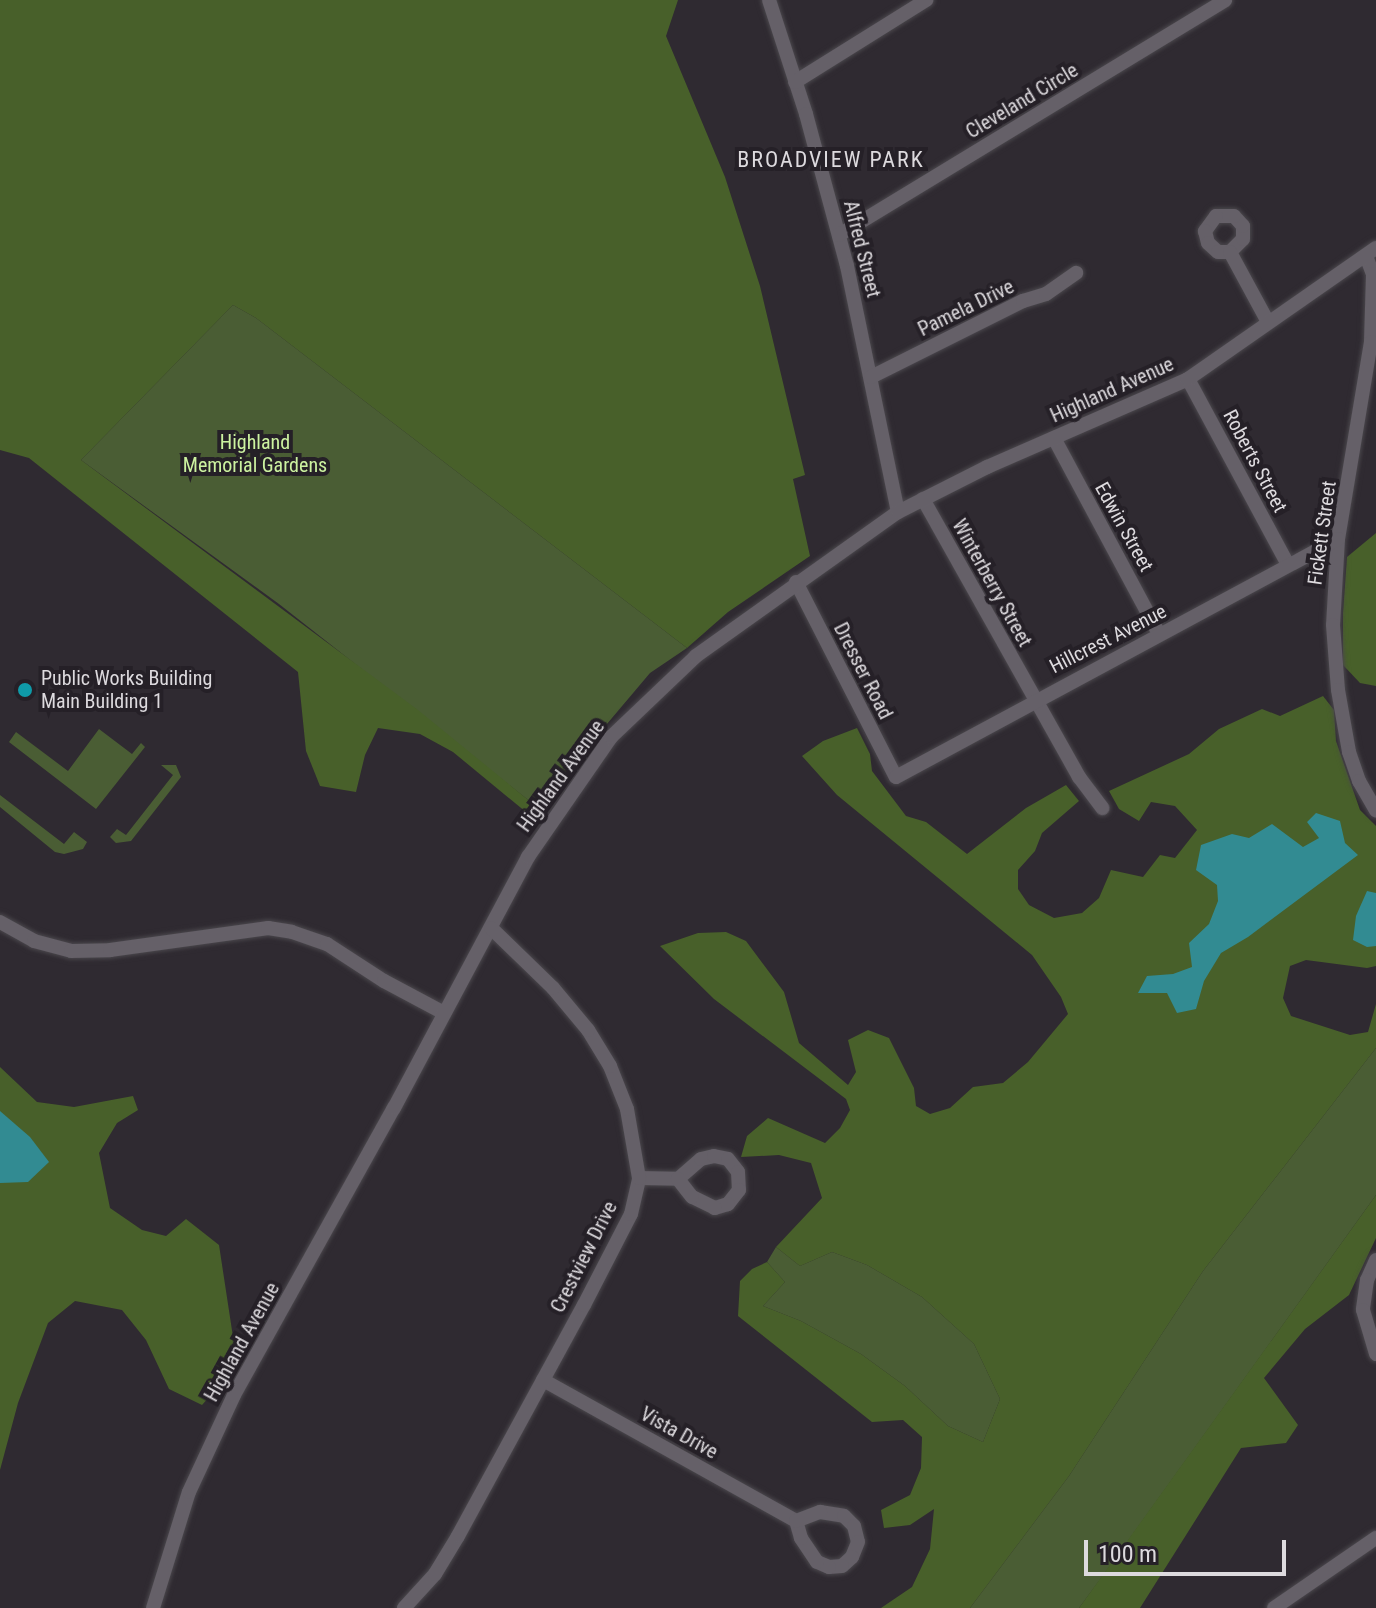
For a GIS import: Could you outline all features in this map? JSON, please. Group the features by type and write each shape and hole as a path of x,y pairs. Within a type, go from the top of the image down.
{"street":[{"name":"Alfred Street","path":"769,0 839,235 898,512"},
{"path":"795,82 926,0"},
{"name":"Cleveland Circle","path":"839,235 1225,0"},
{"path":"1230,252 1268,322"},
{"name":"Highland Avenue","path":"153,1608 176,1529 207,1450 553,816 611,737 696,656 898,512 1188,379 1371,252"},
{"name":"Fickett Street","path":"1371,252 1371,342 1338,539 1333,625 1338,690 1353,767 1376,811"},
{"name":"Pamela Drive","path":"871,377 1023,301 1046,294 1076,273"},
{"name":"Roberts Street","path":"1188,379 1287,563"},
{"name":"Edwin Street","path":"1054,438 1159,634"},
{"name":"Winterberry Street","path":"923,499 1085,787 1102,808"},
{"name":"Hillcrest Avenue","path":"896,777 1035,700 1196,617 1229,594 1338,539"},
{"name":"Dresser Road","path":"796,582 896,777"},
{"path":"0,922 34,941 71,951 110,950 268,928 292,932 327,944 384,981 444,1013"},
{"name":"Crestview Drive","path":"404,1608 435,1574 543,1380 631,1214 639,1178 627,1109 610,1066 588,1030 553,988 491,928"},
{"path":"639,1178 678,1179"},
{"path":"1376,1260 1367,1280 1363,1310 1376,1354"},
{"name":"Vista Drive","path":"543,1380 796,1521"},
{"path":"820,1512 844,1516 854,1526 858,1542 852,1557 842,1566 829,1567 817,1562 808,1553 796,1521 820,1512"},
{"path":"1274,1608 1376,1538"}],"green space":[{"path":"0,0 678,0 666,36 725,177 760,286 805,475 793,479 810,556 728,612 687,648 256,318 233,305 81,460 418,710 532,803 532,817 453,752 420,734 378,728 365,755 356,792 320,786 306,751 298,672 29,458 0,450"},
{"name":"Highland Memorial Gardens","path":"233,305 256,318 687,648 650,673 563,776 532,803 279,604 81,460"},
{"path":"1376,533 1376,686 1360,683 1343,665 1343,613 1347,557"},
{"path":"1323,696 1334,710 1336,741 1360,810 1376,826 1376,966 1367,968 1306,960 1290,966 1283,998 1291,1016 1350,1035 1368,1032 1376,1004 1376,1048 1203,1271 1069,1476 970,1608 881,1608 912,1587 930,1549 934,1509 910,1525 884,1528 881,1510 910,1495 921,1468 922,1437 903,1420 872,1422 738,1316 740,1281 752,1269 767,1262 785,1282 763,1306 801,1321 861,1354 905,1386 948,1426 983,1442 1000,1399 974,1344 922,1297 867,1265 832,1252 800,1266 776,1247 822,1198 811,1163 779,1155 741,1157 747,1136 768,1118 825,1143 840,1128 850,1110 846,1099 714,999 660,946 698,933 726,932 746,941 784,992 799,1043 848,1085 856,1072 848,1040 868,1030 889,1038 914,1088 916,1106 930,1114 950,1108 973,1087 1003,1083 1028,1062 1068,1014 1061,997 1032,955 837,795 802,756 823,741 857,728 870,754 872,771 906,816 926,822 967,854 1026,808 1066,785 1079,801 1042,833 1035,851 1018,870 1018,889 1029,905 1054,918 1082,913 1099,898 1111,870 1143,877 1160,855 1175,858 1197,830 1175,806 1151,802 1139,821 1119,809 1109,791 1189,754 1219,729 1262,709 1280,716"},
{"path":"99,729 132,754 141,743 145,747 96,809 9,742 16,732 68,771"},
{"path":"161,765 176,765 181,777 131,841 116,843 110,837 117,829 126,835 173,775"},
{"path":"0,795 64,844 74,832 87,842 83,849 64,854 55,852 0,807"},
{"path":"1376,1048 1376,1195 1107,1570 1079,1608 970,1608 1069,1476 1203,1271"},
{"path":"0,1067 37,1102 74,1107 133,1096 138,1110 117,1123 99,1153 110,1208 142,1230 166,1236 186,1219 219,1245 235,1350 219,1386 202,1405 169,1389 146,1340 122,1310 75,1301 48,1323 18,1403 0,1470"},
{"path":"1376,1195 1376,1238 1349,1295 1305,1329 1264,1378 1298,1425 1286,1443 1241,1448 1140,1608 1079,1608"},
{"path":"776,1247 800,1266 832,1252 867,1265 922,1297 974,1344 1000,1399 983,1442 948,1426 905,1386 861,1354 801,1321 763,1306 785,1282 767,1262"}],"water":[{"path":"1316,813 1340,821 1345,843 1358,855 1248,937 1221,953 1204,981 1196,1009 1177,1013 1167,993 1138,993 1147,976 1173,974 1192,967 1189,943 1209,924 1218,901 1217,885 1196,870 1201,845 1232,834 1249,838 1272,824 1303,847 1319,838 1307,822"},
{"path":"1367,891 1376,893 1376,946 1367,947 1353,940 1356,916"},
{"path":"0,1111 30,1137 49,1162 28,1182 0,1183"}],"place":[{"name":"Public Works Building Main Building 1","path":"25,690"}],"district":[{"name":"BROADVIEW PARK","path":"831,160"}]}
